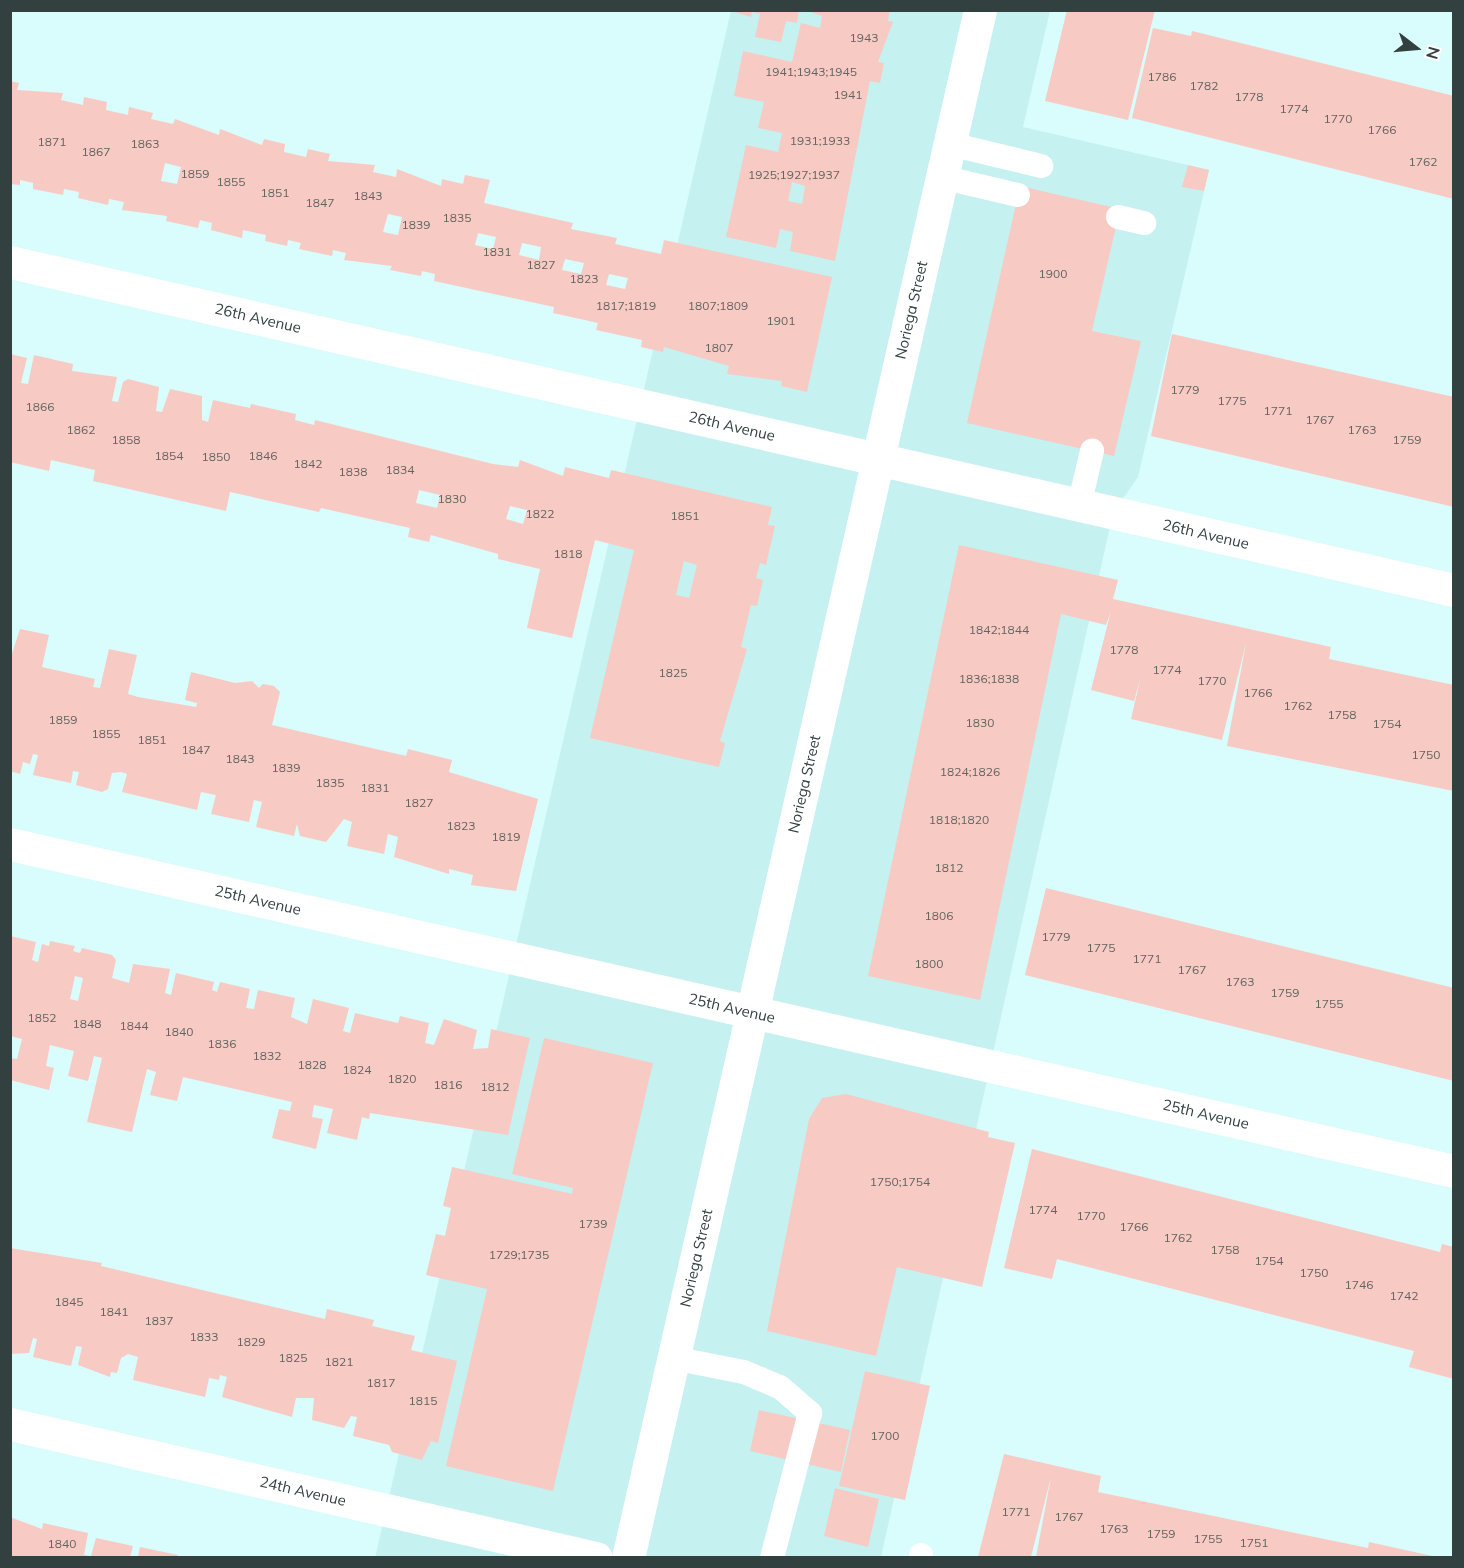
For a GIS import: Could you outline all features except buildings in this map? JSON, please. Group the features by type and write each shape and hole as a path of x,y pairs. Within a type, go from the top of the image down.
{"street":[{"name":"Noriega Street","path":"628,1557 980,10"},
{"name":"26th Avenue","path":"10,262 1454,590"},
{"name":"25th Avenue","path":"10,844 1454,1171"},
{"name":"24th Avenue","path":"10,1424 596,1557"}],"lane":[{"path":"950,144 1041,166"},
{"path":"942,177 1018,195"},
{"path":"1118,217 1144,223"},
{"path":"1079,506 1092,451"},
{"path":"673,1358 744,1372 780,1387 810,1413 772,1557"}],"shaded area":[{"path":"731,11 1050,11 1023,127 1209,170 1138,477 1113,513 881,1557 375,1558"}]}
